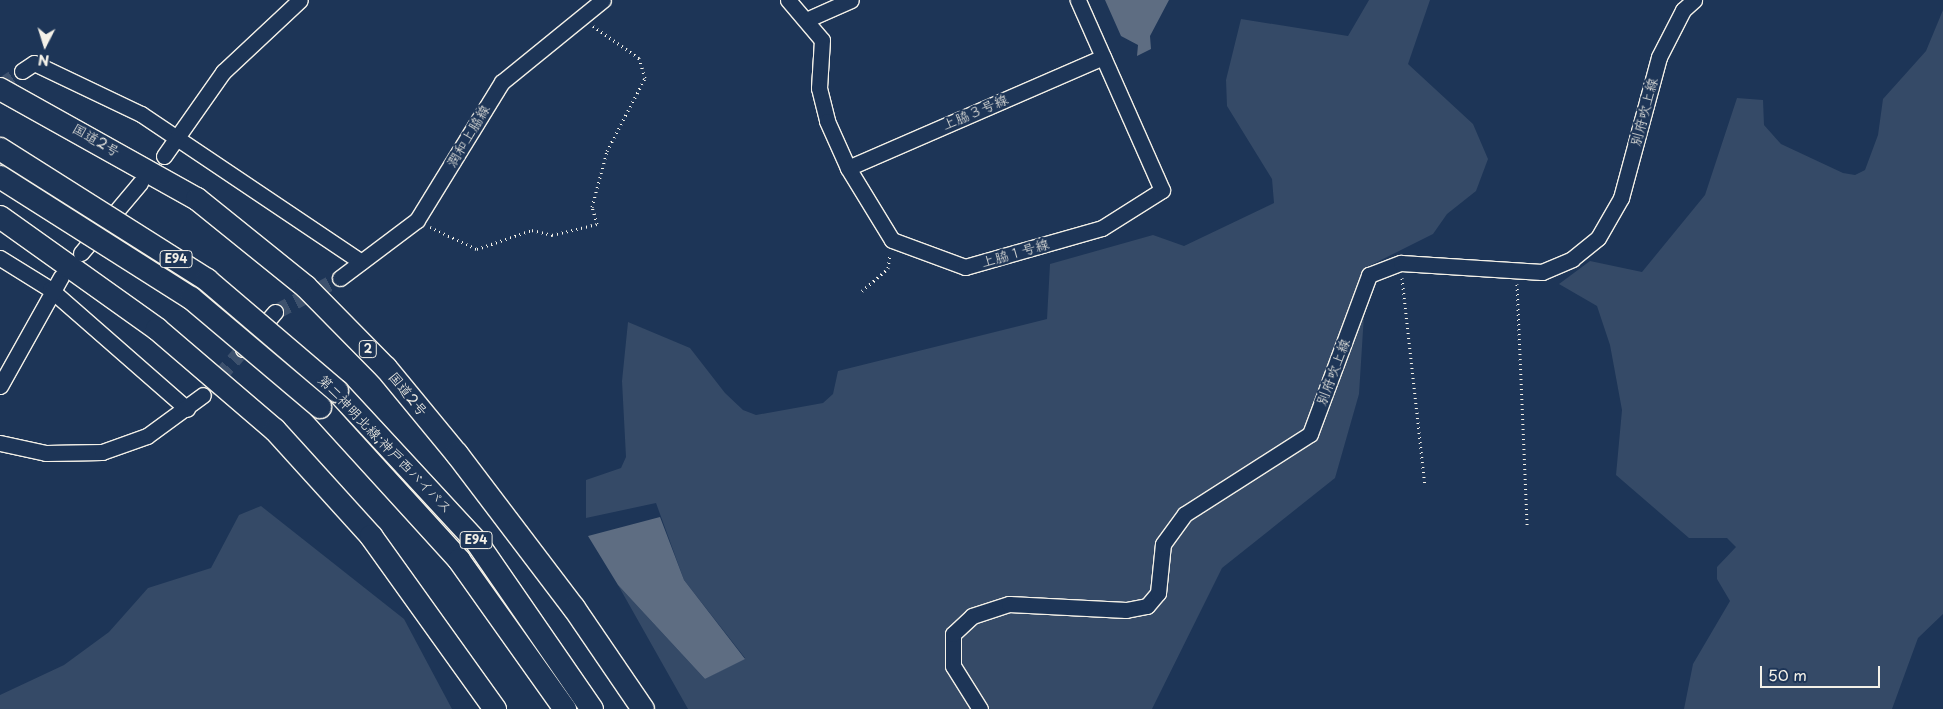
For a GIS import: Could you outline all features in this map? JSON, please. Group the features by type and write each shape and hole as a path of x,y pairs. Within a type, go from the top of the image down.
{"highway":[{"name":"国道2号","path":"0,89 197,199 306,287 386,368 457,454 574,608 643,709"},
{"name":"第二神明北線;神戸西バイパス","path":"0,149 207,280 337,391 476,541 592,709"},
{"name":"第二神明北線;神戸西バイパス","path":"0,177 191,298 320,407 459,560 565,709"},
{"path":"0,217 157,329 275,430 371,536 494,709"}],"street":[{"path":"164,156 223,72 300,0"},
{"name":"潤和上脇線","path":"340,278 416,220 502,82 603,0"},
{"path":"788,0 822,40 819,88 827,121 848,168 892,240"},
{"path":"806,20 851,0"},
{"name":"上脇１号線","path":"892,240 965,268 1102,228 1162,190 1078,0"},
{"name":"別府吹上線","path":"980,709 953,666 953,634 972,616 1009,604 1126,610 1147,606 1158,593 1163,544 1185,514 1310,434 1369,276 1401,263 1516,272 1542,272 1572,259 1598,238 1621,198 1659,57 1683,10 1694,0"},
{"name":"上脇３号線","path":"848,168 1103,57"},
{"path":"22,71 34,63 141,114 361,262"},
{"path":"81,253 140,183"},
{"path":"0,258 50,289 187,409"},
{"path":"0,386 50,289 61,277"},
{"path":"243,349 275,312"},
{"path":"0,444 46,453 102,452 147,436 187,409 203,395"}],"path":[{"path":"416,220 476,249 532,230 552,235 596,224 592,207 607,151 645,78 639,58 581,18"},
{"path":"862,291 888,268 892,240"},
{"path":"1401,263 1425,486"},
{"path":"1516,272 1527,526"}],"shaded area":[{"path":"1105,0 1169,0 1150,36 1151,49 1137,56 1138,45 1121,36"},
{"path":"1369,0 1430,0 1408,64 1473,124 1488,159 1476,191 1447,214 1433,234 1367,267 1359,394 1335,478 1222,568 1152,709 688,709 618,585 705,679 745,658 684,580 656,503 586,518 586,480 621,468 626,457 622,381 628,322 690,348 725,393 743,410 756,415 823,403 833,394 838,371 1047,319 1050,264 1153,235 1184,246 1274,203 1272,179 1227,106 1226,80 1241,19 1348,36"},
{"path":"1943,10 1943,614 1918,638 1892,709 1684,709 1693,664 1730,601 1717,579 1717,567 1736,547 1727,538 1689,538 1616,475 1622,410 1610,345 1597,306 1559,284 1590,261 1642,272 1705,195 1737,98 1763,100 1764,125 1781,144 1843,173 1855,175 1865,170 1878,135 1883,99 1926,51"},
{"path":"261,506 404,619 452,709 0,709 0,695 64,665 109,632 148,588 211,568 239,515"},
{"path":"660,517 684,580 745,659 705,679 618,585 588,536"}],"tunnel":[{"path":"0,86 22,71"},
{"path":"275,312 340,278"},
{"path":"203,395 243,349"}]}
